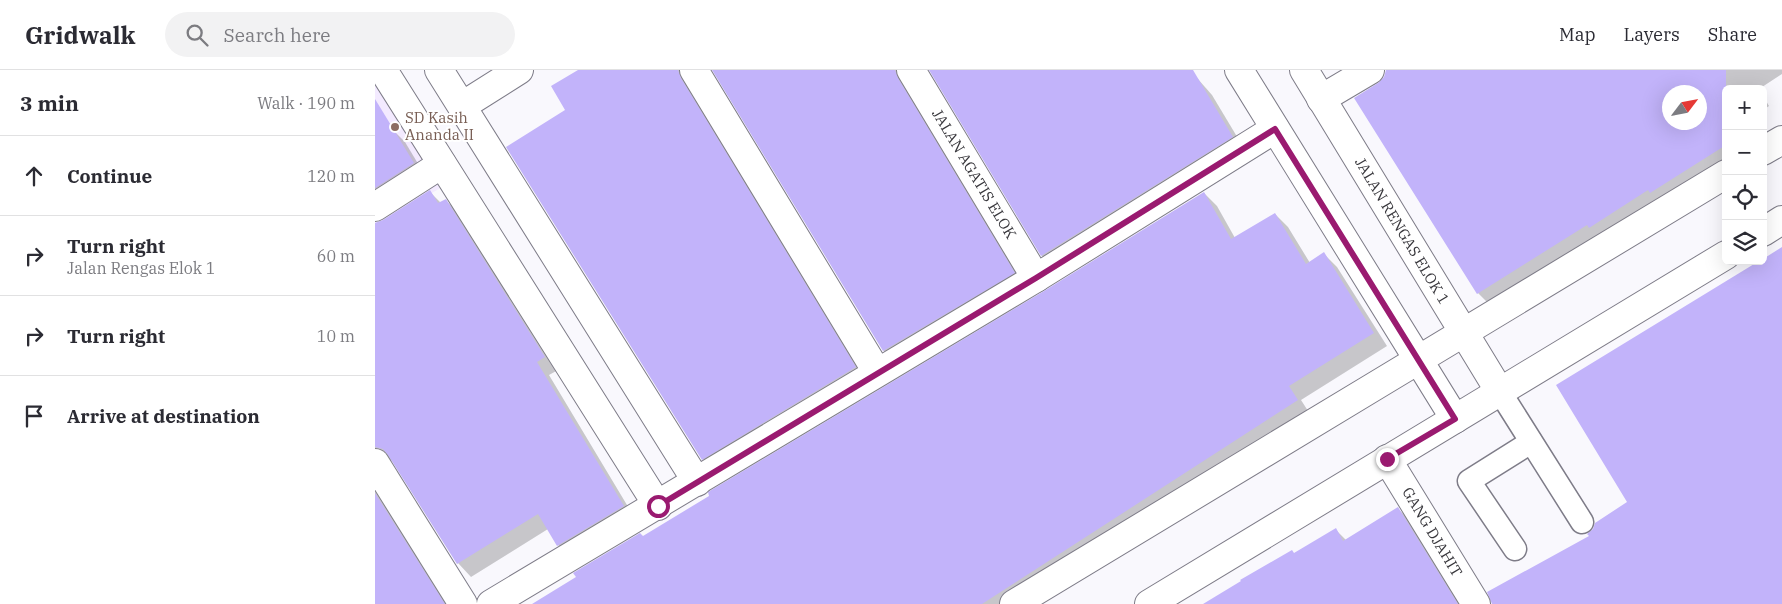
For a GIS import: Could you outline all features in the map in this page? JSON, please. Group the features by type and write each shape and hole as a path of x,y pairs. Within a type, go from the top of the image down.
{"street":[{"path":"383,70 658,506"},
{"path":"439,70 697,482"},
{"path":"461,106 519,70"},
{"path":"693,70 877,372"},
{"name":"JALAN AGATIS ELOK","path":"911,70 1036,278"},
{"path":"1239,70 1455,419"},
{"name":"JALAN RENGAS ELOK 1","path":"1304,70 1500,392"},
{"path":"1321,99 1370,70"},
{"path":"491,604 658,506 877,372 1036,278 1275,129"},
{"path":"1767,149 1782,140"},
{"path":"375,207 443,164"},
{"path":"1014,604 1724,175"},
{"path":"1767,229 1782,220"},
{"path":"1149,604 1722,257"},
{"name":"GANG DJAHIT","path":"1387,459 1476,604"},
{"path":"375,463 463,604"}],"lane":[{"path":"1500,392 1582,522"},
{"path":"1515,549 1469,480 1531,442"}],"shaded area":[{"name":"SD Kasih Ananda II","path":"375,70 449,183 375,226"}],"building":[{"path":"578,70 678,70 681,78 856,367 702,460 506,147 565,110 551,86"},
{"path":"712,70 895,70 1015,273 883,351"},
{"path":"929,70 1193,70 1233,137 1041,256"},
{"path":"1386,70 1726,70 1726,85 1722,85 1722,148 1650,193 1648,190 1589,228 1587,225 1477,294 1354,98 1384,77"},
{"path":"375,99 414,163 375,188"},
{"path":"430,190 438,203 446,199 545,357 537,362 624,506 557,546 538,514 457,564 388,455 383,449 375,447 375,223 383,220"},
{"path":"1204,192 1231,239 1275,213 1306,264 1324,252 1374,333 1289,386 1298,400 982,604 532,604 576,577 573,573 640,533 643,536 709,496 708,492 1044,291"},
{"path":"1782,247 1782,604 1492,604 1487,592 1589,536 1587,534 1593,529 1595,523 1627,502 1556,385 1752,265 1767,265 1767,256"},
{"path":"375,493 445,604 375,604"},
{"path":"1398,507 1458,604 1203,604 1292,550 1294,553 1336,528 1343,541"}],"place":[{"name":"SD Kasih Ananda II","path":"395,127"}],"route":[{"path":"658,506 877,372 1036,278 1275,129 1455,419 1387,459"}]}
